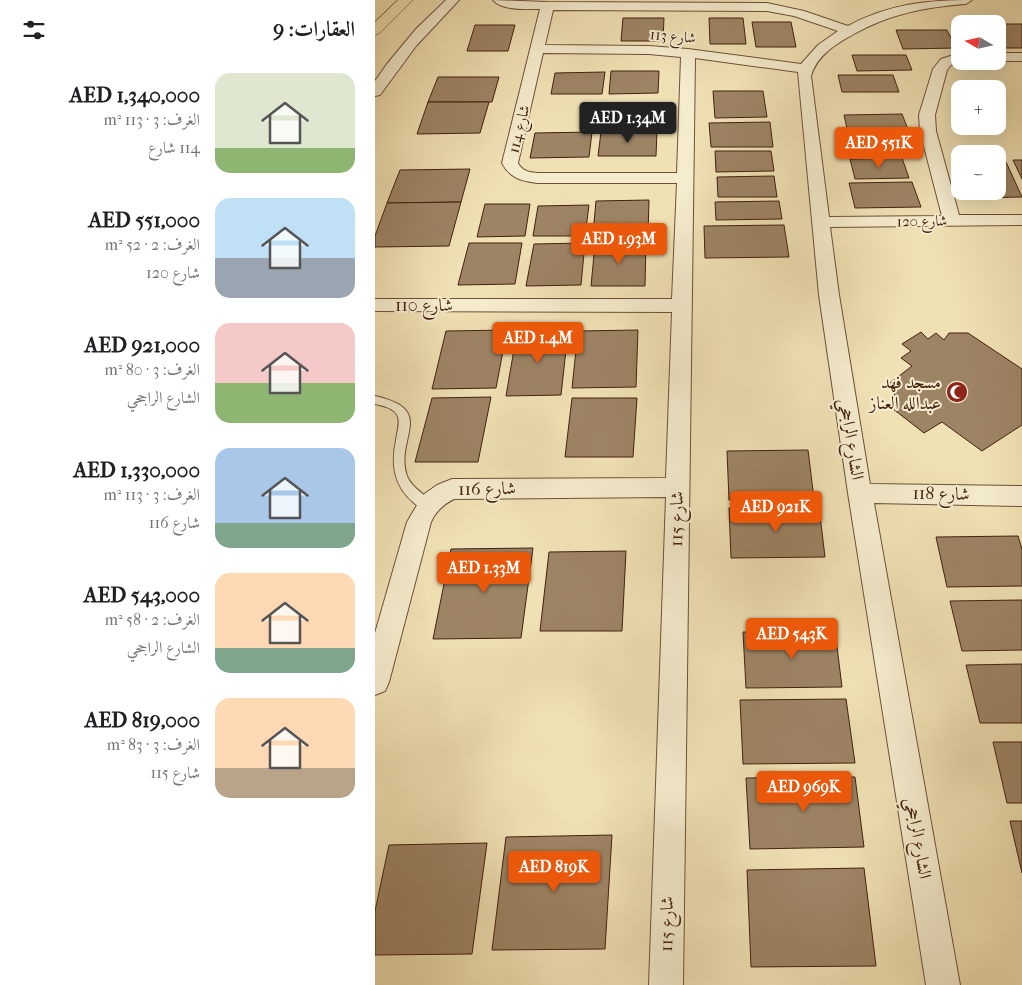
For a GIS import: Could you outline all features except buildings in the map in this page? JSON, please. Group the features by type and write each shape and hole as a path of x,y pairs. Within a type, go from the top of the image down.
{"main road":[{"path":"375,30 406,0"}],"street":[{"path":"375,92 392,65 423,28 453,0"},
{"path":"499,0 512,4 547,6 767,7 791,10 850,31"},
{"path":"804,70 821,49 877,17 946,2 966,0"},
{"name":"114 شارع","path":"547,6 510,163 514,172 523,176 537,178 685,178"},
{"name":"شارع 113","path":"538,49 649,50 688,53 804,70"},
{"name":"شارع 115","path":"666,985 688,53"},
{"path":"1006,57 1022,57"},
{"path":"951,60 946,62 939,69 927,115 928,131 952,221"},
{"name":"الشارع الراجحي","path":"804,70 804,86 829,295 860,493 943,985"},
{"name":"شارع 120","path":"821,222 1022,220"},
{"name":"شارع 110","path":"375,305 682,306"},
{"name":"شارع 116","path":"426,505 440,493 452,489 677,486"},
{"name":"شارع 118","path":"860,493 1022,496"},
{"path":"375,682 419,522 426,505"}],"lane":[{"path":"375,400 388,402 398,407 404,415 405,425 399,456 399,469 403,482 411,494 426,505"}],"place":[{"name":"مسجد فهد عبدالله العناز","path":"957,392"}]}
